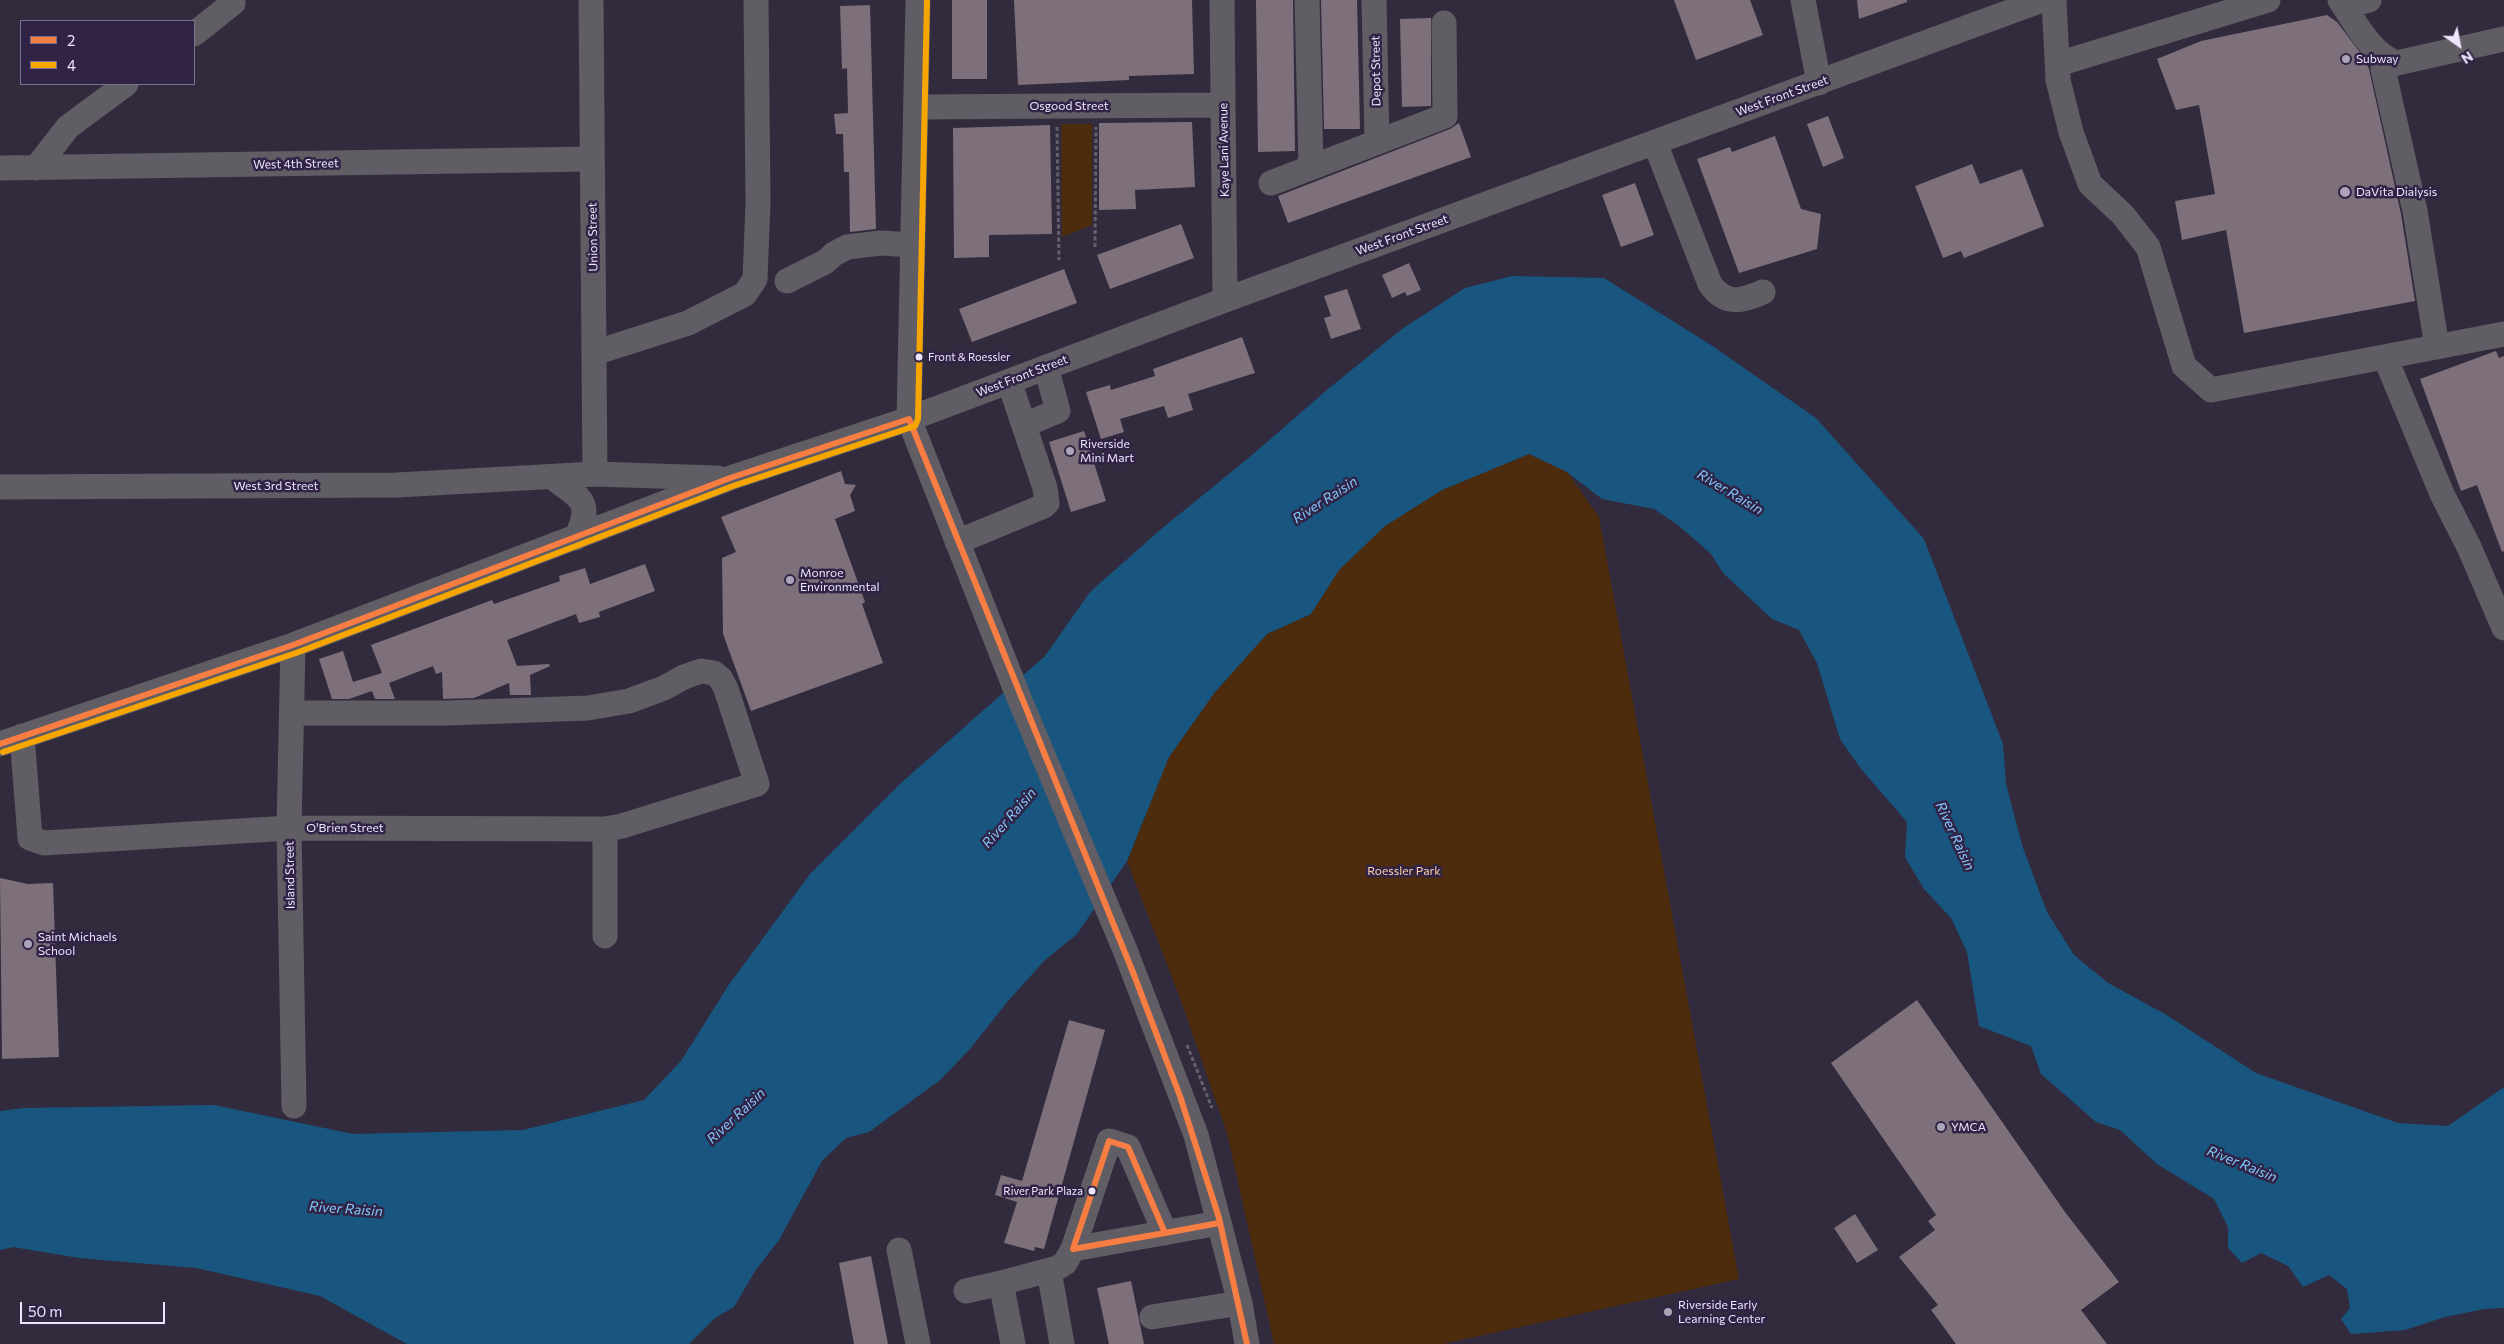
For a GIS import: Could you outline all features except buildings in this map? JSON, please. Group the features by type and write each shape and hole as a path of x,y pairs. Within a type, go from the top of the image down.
{"street":[{"name":"Union Street","path":"591,0 595,474"},
{"path":"594,353 688,322 745,294 755,278 758,203 756,0"},
{"path":"918,0 909,419 977,592 1125,950 1196,1135 1240,1303 1247,1344"},
{"name":"Kaye Lani Avenue","path":"1222,0 1225,300"},
{"path":"1307,0 1311,167"},
{"name":"Depot Street","path":"1374,0 1377,142"},
{"path":"1803,0 1819,83"},
{"name":"West Front Street","path":"11,740 293,645 730,478 909,419 1225,300 2042,0"},
{"path":"2054,0 2058,80 2071,132 2090,184 2123,215 2148,247 2184,366 2211,390 2504,334"},
{"path":"2058,64 2268,0"},
{"path":"2342,3 2369,0"},
{"path":"195,33 233,3"},
{"path":"2342,3 2384,59 2397,63 2504,39"},
{"path":"1271,182 1445,116 1444,23"},
{"path":"2384,59 2383,70 2415,211 2437,347"},
{"path":"36,168 68,126 125,85"},
{"name":"Osgood Street","path":"916,107 1223,106"},
{"path":"1656,143 1710,284 1716,293 1733,301 1745,300 1764,292"},
{"name":"West 4th Street","path":"0,168 592,159"},
{"path":"788,281 825,262 834,254 847,247 881,243 913,245"},
{"path":"2385,357 2442,494 2469,547 2504,628"},
{"path":"1024,425 1058,411 1046,367"},
{"path":"958,542 1044,506 1047,502 1045,488 1009,381"},
{"name":"West 3rd Street","path":"0,488 397,485 553,478 595,474 730,478"},
{"path":"553,478 572,492 584,505 586,518 576,538"},
{"name":"Island Street","path":"293,645 289,828 294,1106"},
{"name":"O'Brien Street","path":"11,740 30,838 44,843 289,828 605,829 622,826 757,784 726,689 721,678 714,672 701,671 684,676 664,688 629,700 588,708 448,713 292,713"},
{"path":"605,829 605,936"},
{"path":"966,1291 1049,1270 1065,1263 1072,1249 1109,1141 1128,1147 1165,1233"},
{"path":"1072,1249 1219,1223"},
{"path":"899,1250 918,1344"},
{"path":"1049,1270 1062,1344"},
{"path":"1001,1283 1013,1344"},
{"path":"1152,1317 1240,1303"}],"path":[{"path":"1057,106 1059,260"},
{"path":"1095,247 1096,106"}],"green space":[{"path":"1061,124 1092,124 1092,225 1062,237"},
{"name":"Roessler Park","path":"1529,454 1567,472 1599,517 1739,1279 1443,1344 1274,1344 1227,1133 1181,1001 1127,861 1169,757 1215,692 1267,634 1311,614 1339,570 1385,526 1442,490"}],"water":[{"name":"River Raisin","path":"1512,276 1604,278 1711,345 1816,418 1924,539 2003,744 2006,784 2023,848 2047,912 2074,955 2108,983 2165,1014 2256,1073 2398,1123 2448,1126 2504,1087 2504,1308 2484,1309 2445,1317 2405,1330 2351,1334 2341,1319 2350,1308 2347,1289 2329,1275 2303,1287 2288,1266 2261,1253 2242,1263 2228,1248 2228,1227 2214,1199 2157,1164 2120,1130 2096,1122 2041,1074 2031,1046 1979,1026 1967,952 1951,918 1924,889 1905,857 1907,822 1861,769 1840,739 1817,663 1799,630 1772,619 1723,573 1711,554 1678,525 1654,509 1602,499 1567,472 1529,454 1442,490 1385,526 1339,570 1311,614 1267,634 1215,692 1169,757 1127,861 1077,934 1045,960 1008,1001 970,1049 940,1080 869,1132 846,1138 822,1161 779,1240 755,1271 734,1307 715,1318 689,1344 407,1344 320,1296 196,1268 79,1258 13,1247 0,1250 0,1111 24,1108 214,1105 353,1134 523,1130 644,1100 681,1061 728,986 810,874 901,783 1045,656 1090,592 1160,530 1402,329 1465,288"}],"transit line":[{"name":"4","path":"3,752 296,653 733,486 915,426 918,419 927,0"},
{"name":"2","path":"0,744 293,645 730,478 909,419 1134,975 1180,1096 1219,1218 1247,1344"},
{"name":"2","path":"1109,1141 1128,1147 1165,1233 1073,1249 1109,1141"},
{"name":"2","path":"1165,1233 1219,1223"}],"place":[{"name":"Subway","path":"2346,59"},
{"name":"DaVita Dialysis","path":"2345,192"},
{"name":"Front & Roessler","path":"919,357"},
{"name":"Riverside Mini Mart","path":"1070,451"},
{"name":"Monroe Environmental","path":"790,580"},
{"name":"Saint Michaels School","path":"28,944"},
{"name":"YMCA","path":"1941,1127"},
{"name":"River Park Plaza","path":"1092,1191"},
{"name":"Riverside Early Learning Center","path":"1668,1312"}]}
